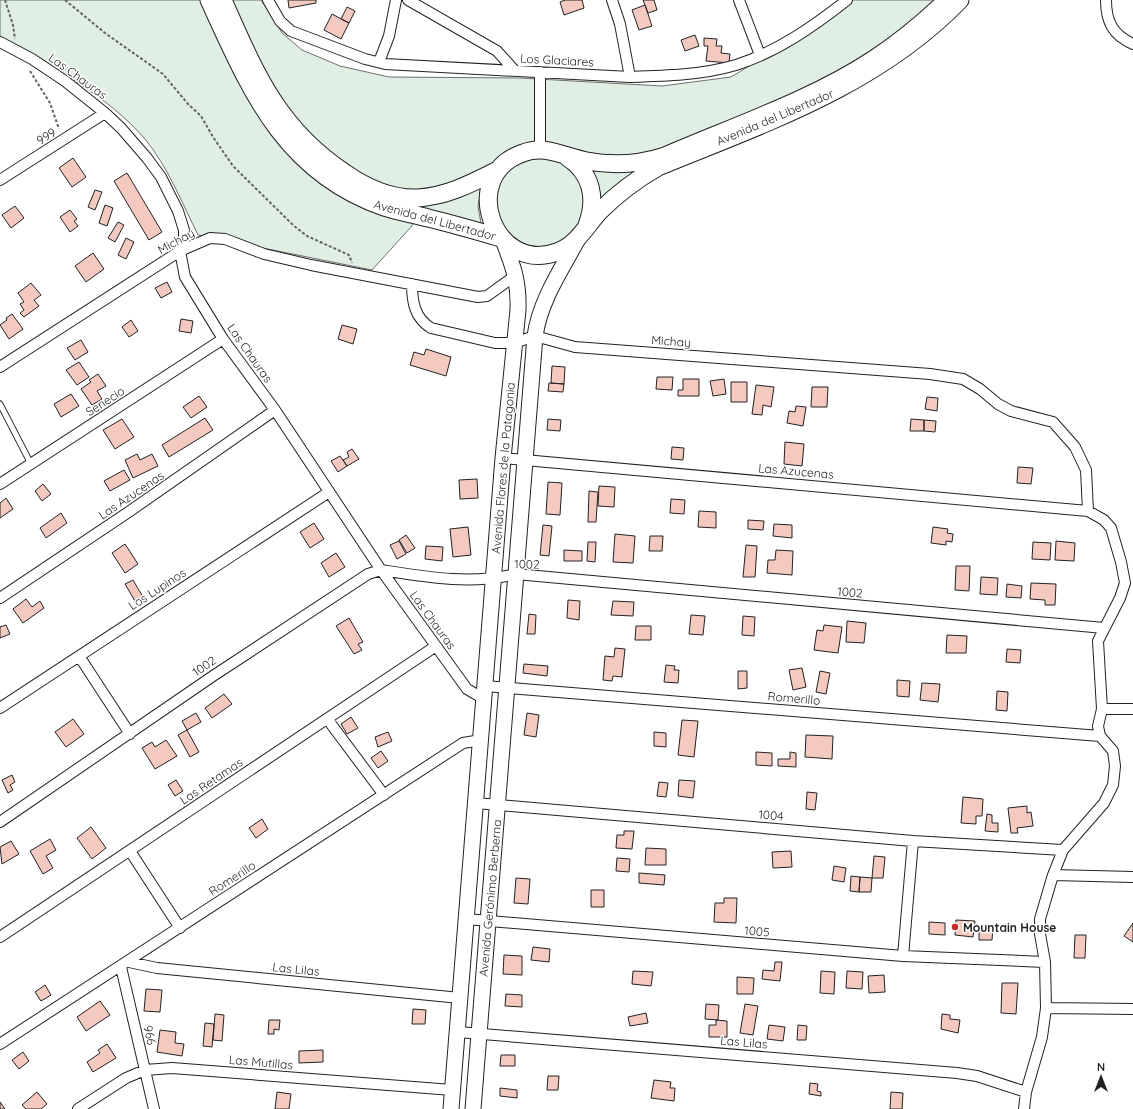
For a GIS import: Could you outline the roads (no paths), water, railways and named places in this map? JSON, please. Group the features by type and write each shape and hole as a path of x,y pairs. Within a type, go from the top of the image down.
{"main road":[{"name":"Avenida del Libertador","path":"209,0 260,106 290,146 310,165 330,179 368,201 386,208 464,227 502,239 513,247 526,253 541,255 568,247 616,197 658,167 808,106 844,87 904,48 935,24 960,0"},
{"name":"Avenida del Libertador","path":"223,0 255,70 280,112 306,144 350,177 386,194 399,197 419,198 457,190 498,170 509,160 521,153 540,149 588,161 615,163 650,161 665,156 819,90 849,74 897,43 947,0"},
{"name":"Avenida del Libertador","path":"564,155 575,162 584,173 590,185 593,199 592,213 583,232"},
{"name":"Avenida del Libertador","path":"498,170 491,183 488,197 488,212 493,226 502,239"}],"street":[{"name":"Los Glaciares","path":"268,0 280,22 290,31 365,59 379,62 405,66 630,77 669,76 710,71 736,65 760,55 798,35 847,0"},
{"path":"379,62 389,36 396,0"},
{"path":"408,0 497,51 515,71"},
{"path":"612,0 620,24 630,77"},
{"path":"739,0 760,55"},
{"path":"1106,0 1106,14 1110,23 1120,39 1133,44"},
{"name":"Las Chauras","path":"0,42 65,81 106,113 122,128 161,178 178,212 184,230 184,243 180,251 185,277 223,339 275,410 381,570 467,690 485,692"},
{"path":"540,72 540,149"},
{"name":"999","path":"0,180 106,113"},
{"name":"Avenida Flores de la Patagonia","path":"507,687 537,323 546,298 583,232"},
{"name":"Michay","path":"0,367 180,251 210,238 225,239 264,254 352,273 478,297 487,296 516,275"},
{"name":"Avenida Flores de la Patagonia","path":"485,692 503,458 519,290 516,275 502,239"},
{"path":"412,284 412,297 416,311 422,322 431,328 495,343 514,343 535,336"},
{"name":"Michay","path":"535,336 575,347 930,374 963,379 980,389 998,404 1011,411 1053,422 1075,447 1086,470 1088,511"},
{"name":"Senecio","path":"0,484 223,339"},
{"name":"Las Azucenas","path":"0,598 130,512 275,410"},
{"name":"Las Azucenas","path":"503,458 1088,511"},
{"name":"Los Lupinos","path":"0,708 328,492"},
{"path":"1024,1109 1026,1092 1042,1037 1046,1008 1045,962 1040,934 1040,919 1053,875 1063,850 1104,803 1113,785 1115,766 1113,751 1100,736 1098,726 1102,709 1098,641 1120,598 1125,583 1121,562 1111,528 1104,520 1088,511"},
{"name":"1002","path":"0,822 213,676 368,574 381,570 465,580 494,579 516,574 1104,628"},
{"name":"Las Retamas","path":"0,937 328,720 436,646"},
{"path":"79,656 130,734"},
{"name":"Romerillo","path":"485,692 507,687 1100,736"},
{"name":"Avenida Gerónimo Berberna","path":"473,1109 507,687"},
{"name":"Avenida Gerónimo Berberna","path":"450,1109 458,1032 485,692"},
{"path":"1102,709 1133,709"},
{"path":"328,720 384,795"},
{"name":"Romerillo","path":"0,1044 463,743 481,740"},
{"name":"1004","path":"476,803 913,841 1063,850"},
{"path":"903,956 913,841"},
{"path":"130,851 180,928"},
{"path":"1053,875 1133,877"},
{"name":"1005","path":"466,919 903,956 1045,962"},
{"name":"Las Lilas","path":"125,964 460,998"},
{"name":"966","path":"125,964 154,1109"},
{"path":"1046,1008 1133,1009"},
{"name":"Las Lilas","path":"458,1032 957,1073 977,1076 1026,1092"},
{"name":"Las Mutillas","path":"78,1109 126,1078 145,1070 172,1068 452,1090"}],"lane":[{"path":"0,404 31,464"}],"place":[{"name":"Mountain House","path":"955,927"}]}
